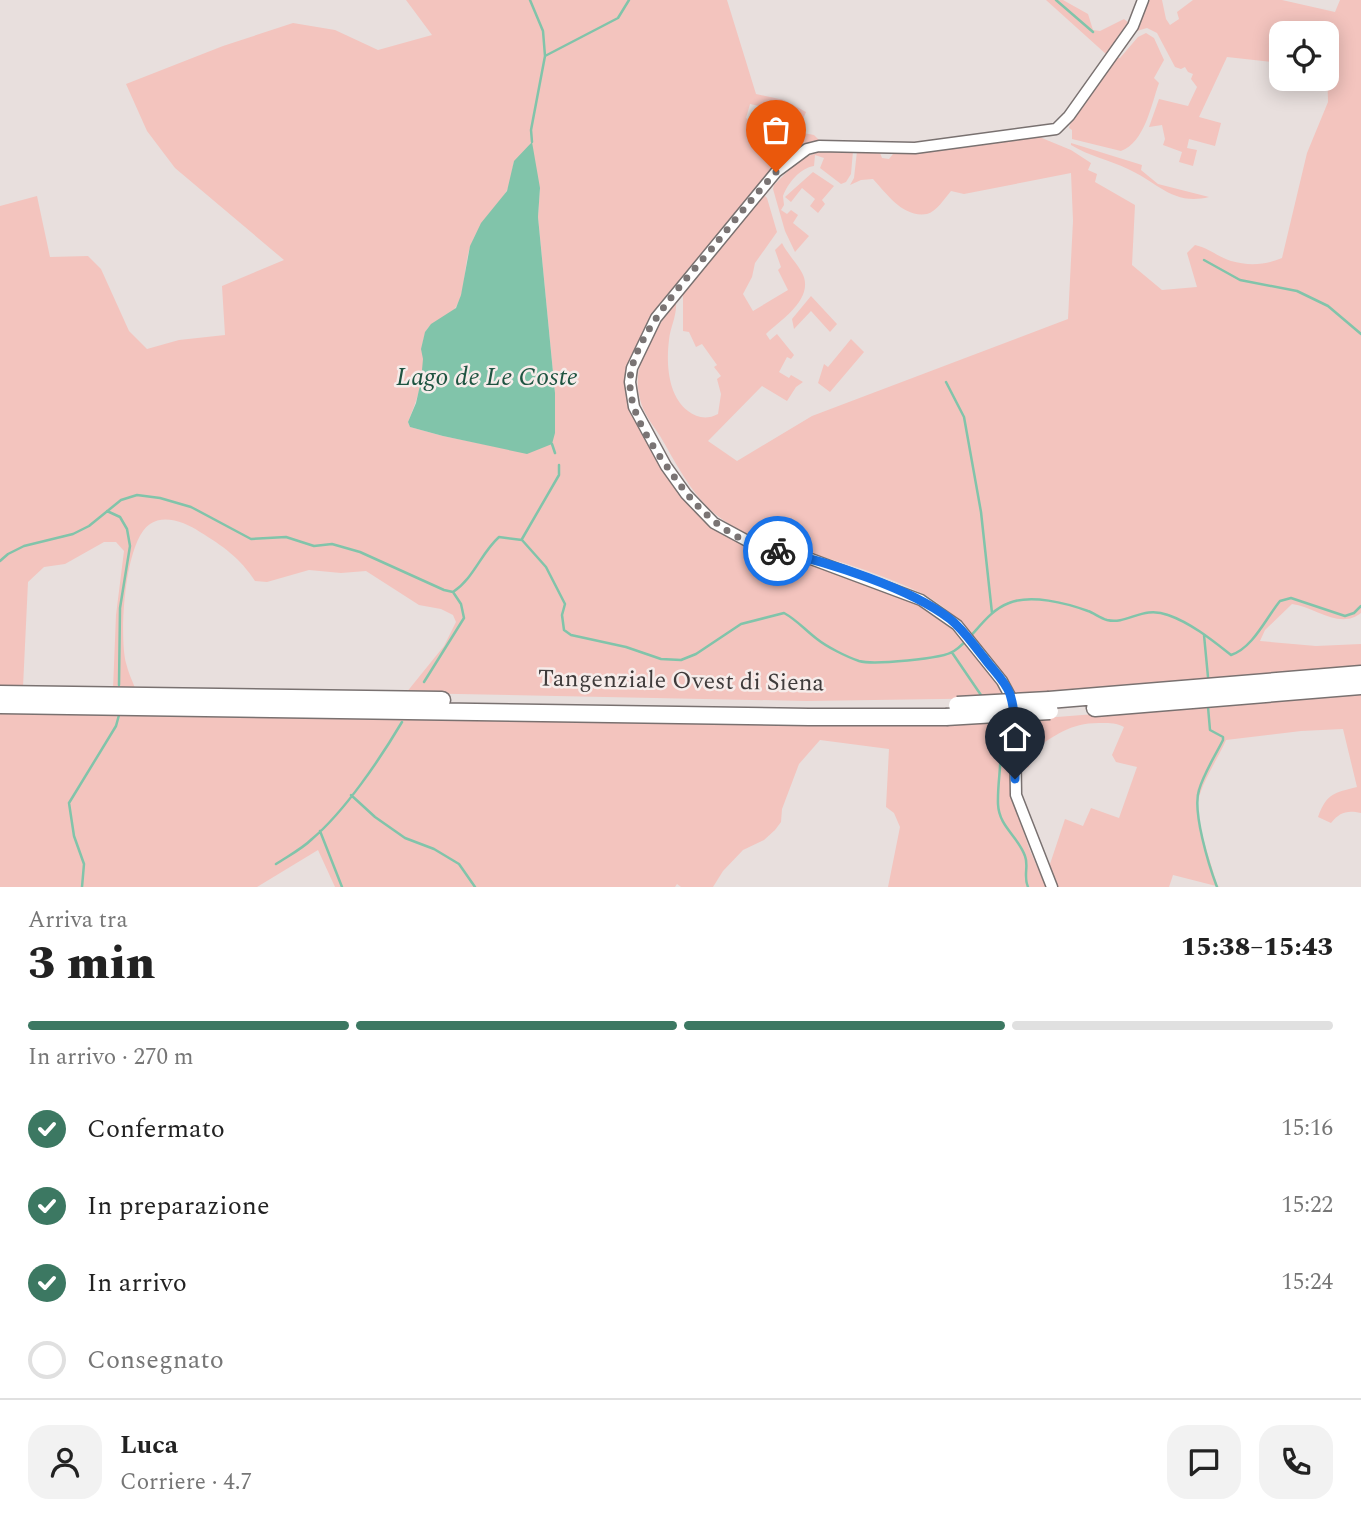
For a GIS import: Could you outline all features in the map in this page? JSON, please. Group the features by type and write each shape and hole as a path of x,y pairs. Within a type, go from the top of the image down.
{"highway":[{"name":"Tangenziale Ovest di Siena","path":"1050,706 1361,674"},
{"name":"Tangenziale Ovest di Siena","path":"0,705 769,711 1050,706 1361,686"},
{"name":"Tangenziale Ovest di Siena","path":"0,694 769,711"}],"street":[{"path":"1052,887 1016,795 1015,731 1010,696 978,650 957,625 920,600 811,559 753,544 714,523 686,494 647,434 631,398 629,382 632,368 652,326 677,290 765,184 793,157 819,146 915,148 1056,129 1069,116 1133,26 1143,0"}],"shaded area":[{"path":"406,0 727,0 756,94 784,100 806,112 801,124 770,120 773,109 750,104 746,118 755,124 814,135 819,140 791,154 758,185 655,314 634,350 629,368 629,399 635,419 664,468 705,520 778,555 845,574 919,603 948,621 1007,698 807,701 406,693 444,646 456,622 453,615 441,609 419,605 366,571 341,573 309,570 267,582 255,581 237,559 216,542 188,526 169,520 150,524 141,534 129,568 123,632 127,666 135,688 113,689 116,615 124,551 116,542 104,542 65,564 44,567 28,582 23,687 0,687 0,206 37,196 50,257 88,256 101,269 129,331 147,349 179,340 225,335 222,286 284,260 175,168 147,131 126,84 223,46 293,23 335,30 378,50 432,35","holes":["514,161 540,188 538,217 555,393 555,433 527,453 410,427 408,422 417,400 422,376 425,334 430,326 456,307 462,293 471,245 478,230 508,189"]},
{"path":"1046,0 1063,0 1088,14 1093,30 1100,31 1124,19 1130,24 1107,55"},
{"path":"1146,0 1162,0 1170,25 1179,19 1177,12 1193,0 1282,0 1335,12 1340,0 1361,0 1361,613 1353,618 1336,618 1292,604 1265,630 1260,641 1316,646 1361,644 1361,670 1014,697 1010,686 971,635 937,602 904,585 864,570 760,539 715,514 691,488 646,414 640,399 638,373 646,347 676,303 668,349 672,388 681,405 691,413 706,418 718,414 721,394 717,379 721,376 714,367 717,365 702,344 696,347 689,332 683,331 683,294 764,195 777,232 755,263 752,277 743,294 753,311 788,290 778,270 781,267 775,250 782,243 801,271 805,290 796,307 766,334 770,340 777,334 794,355 791,359 787,357 779,372 803,382 796,387 787,401 762,386 708,441 737,461 812,416 1068,319 1073,221 1071,173 964,194 951,191 934,211 918,214 896,204 873,179 850,185 854,178 857,151 880,153 882,158 889,159 893,154 938,151 1037,136 1071,150 1091,163 1088,170 1097,174 1095,182 1135,205 1132,265 1162,290 1197,287 1187,253 1195,245 1244,264 1282,258 1307,153 1328,102 1328,91 1339,91 1339,21 1269,21 1269,62 1227,57 1199,117 1221,123 1215,146 1189,139 1187,148 1197,150 1193,166 1179,162 1182,152 1163,145 1165,139 1162,125 1149,127 1159,99 1188,106 1197,87 1191,79 1193,74 1185,67 1175,67 1157,33 1147,28 1133,32 1141,20"},
{"path":"1146,33 1154,38 1164,60 1154,78 1159,83 1150,112 1136,140 1121,151 1072,139 1072,130 1069,128 1072,118 1114,58 1120,58 1138,37"},
{"path":"1071,143 1142,165 1141,170 1158,184 1209,197 1196,199 1175,196 1138,174 1085,152"},
{"path":"822,151 853,151 851,174 846,182 841,184 820,168 824,158 815,155 814,166 799,173 791,181 783,196 784,205 781,210 787,214 791,210 798,215 793,223 809,236 795,252 785,231 774,185 800,159"},
{"path":"813,172 834,186 822,200 825,204 818,213 810,206 815,199 802,188 791,202 785,197"},
{"path":"811,296 837,324 830,332 811,311 794,329 792,319"},
{"path":"851,339 864,352 830,392 818,383 824,364 828,367"},
{"path":"1361,693 1361,813 1344,813 1331,823 1318,817 1332,795 1357,787 1343,729 1226,740 1205,781 1198,805 1202,835 1217,885 1220,887 1173,875 1169,887 1057,887 1049,867 1065,819 1083,826 1091,808 1119,818 1137,767 1116,762 1112,755 1124,727 1091,723 1073,727 1031,751 1029,767 1020,769 1019,720"},
{"path":"0,712 1010,720 1012,796 1029,848 1046,887 888,887 900,827 894,813 886,807 889,749 820,740 799,764 782,809 781,822 764,840 743,850 723,871 713,887 681,887 677,884 675,887 335,887 318,850 257,887 0,887"}],"water":[{"name":"Lago de Le Coste","path":"532,142 540,188 538,217 555,393 555,433 552,444 527,454 443,436 410,427 408,422 421,381 421,349 425,332 431,324 456,308 470,246 481,223 507,191 514,161"}],"waterway":[{"path":"530,0 543,31 545,56"},
{"path":"532,142 531,130 545,56 618,18 629,0"},
{"path":"1056,0 1093,32"},
{"path":"1204,260 1240,280 1297,291 1328,306 1361,334"},
{"path":"946,382 964,417 981,512 992,613"},
{"path":"552,444 555,453"},
{"path":"522,539 559,475 559,465"},
{"path":"0,561 24,546 73,534 89,526 121,500 137,495 191,507 251,539 286,537 314,546 332,544 360,552 453,592 467,580 499,537 522,540 546,567 565,604 562,615 564,630 571,635 626,647 661,659 681,660 696,654 741,624 784,613 837,652 859,661 878,662 923,659 954,651 993,612 1018,600 1038,599 1059,603 1115,621 1150,612 1168,615 1193,627 1231,655 1246,646 1280,601 1291,598 1345,616 1354,613 1361,606"},
{"path":"107,511 120,517 127,529 130,546 120,608 119,685"},
{"path":"424,682 464,618 461,604 453,592"},
{"path":"1204,635 1208,677"},
{"path":"953,654 983,698"},
{"path":"1208,707 1210,730 1223,737 1223,740 1201,784 1197,799 1206,853 1217,887"},
{"path":"82,887 84,864 74,836 69,803 116,726 119,715"},
{"path":"993,719 1000,742 999,812 1025,856 1028,887"},
{"path":"276,864 308,843 337,814 373,768 402,722"},
{"path":"351,795 375,817 405,838 434,849 459,864 475,887"},
{"path":"320,831 342,887"}],"way so far":[{"path":"776,172 656,318 638,351 629,382 634,407 647,434 666,466 699,510 714,523 753,544 778,551"}],"route":[{"path":"778,551 848,571 920,600 957,625 1007,688 1015,731 1015,779"}]}
